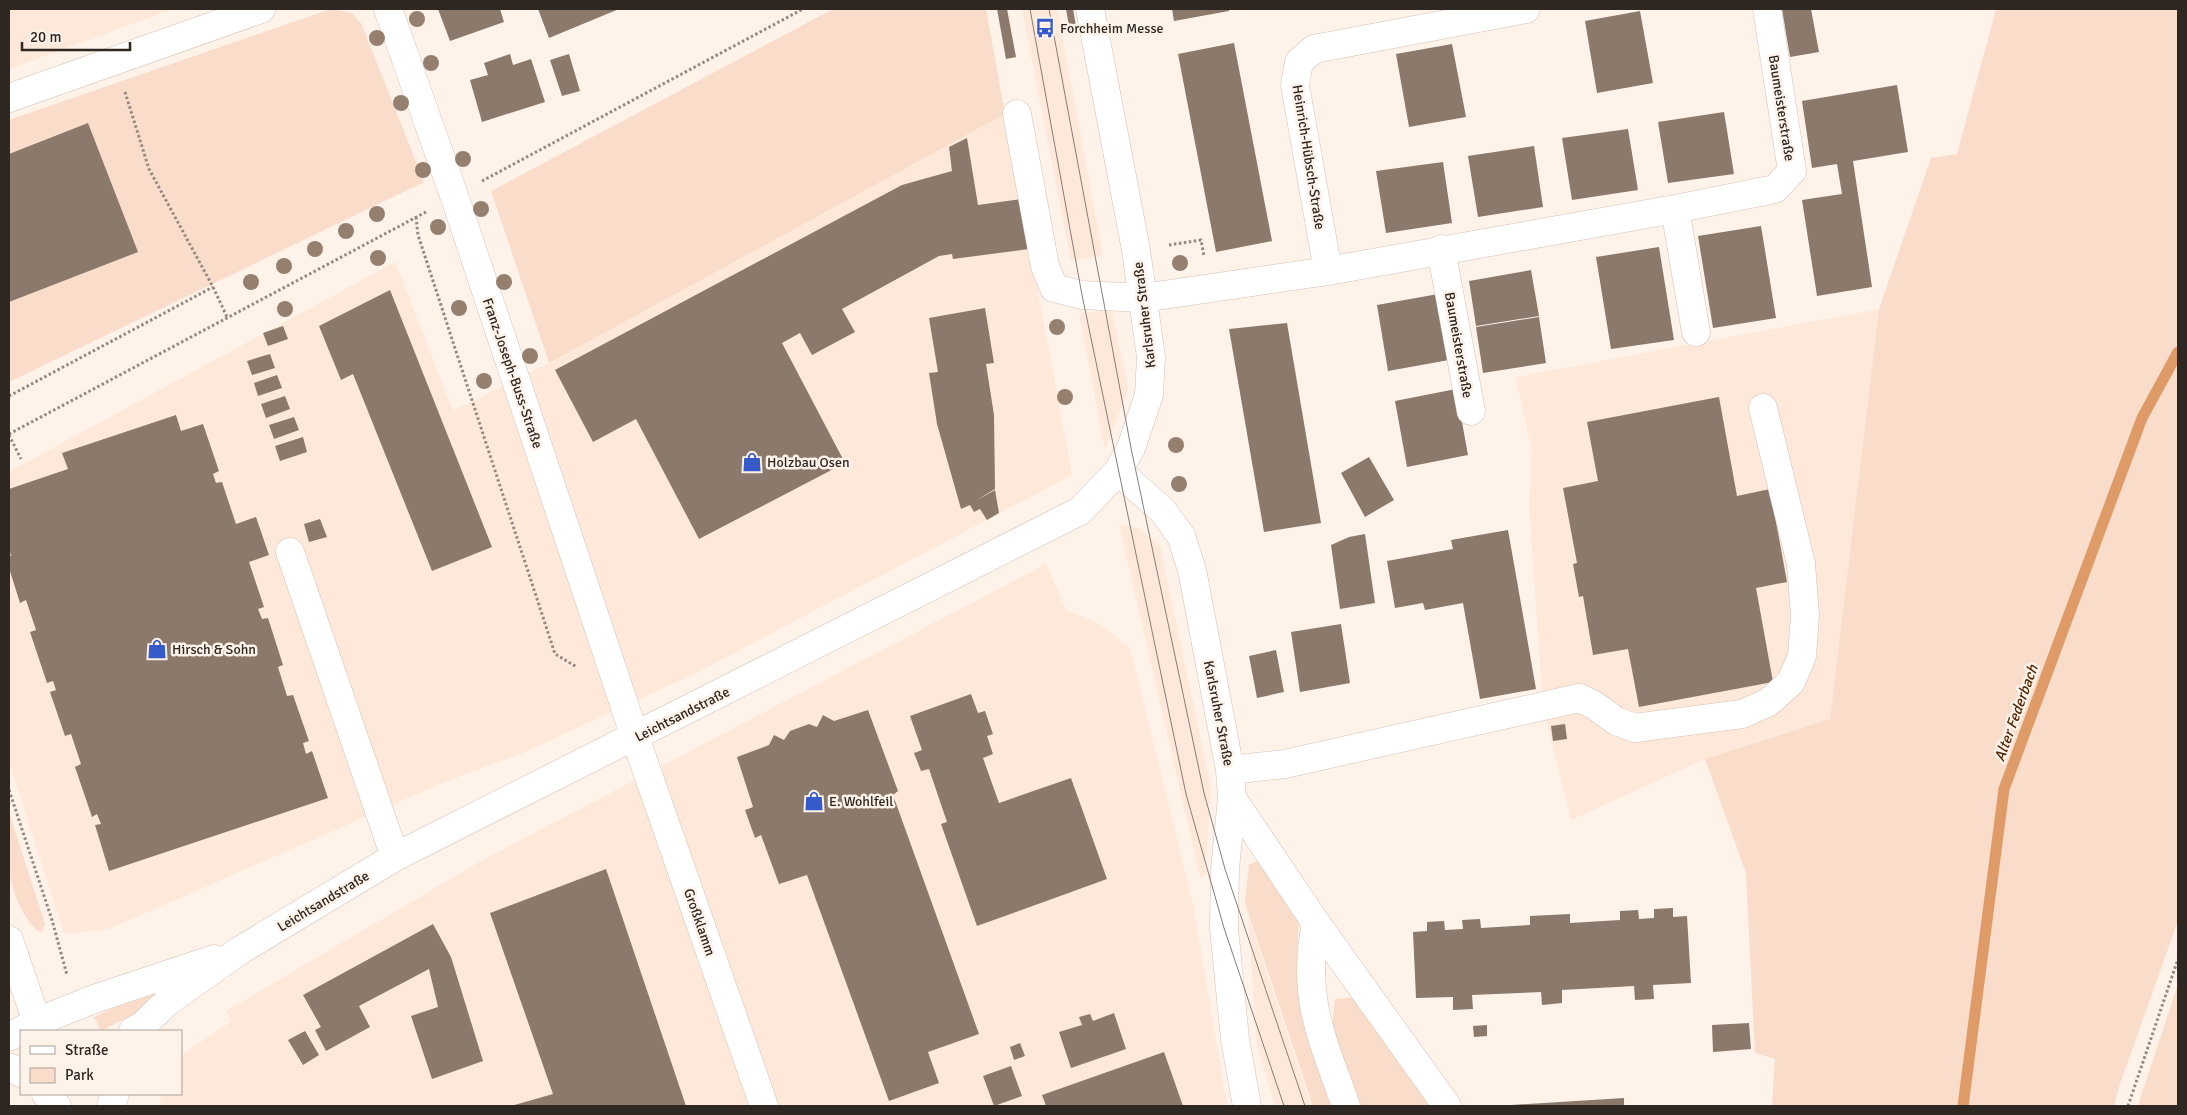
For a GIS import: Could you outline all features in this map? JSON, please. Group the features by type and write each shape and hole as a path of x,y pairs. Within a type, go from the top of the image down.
{"street":[{"path":"9,98 115,61 207,18 261,9"},
{"name":"Franz-Joseph-Buss-Straße","path":"388,9 455,198 635,737"},
{"name":"Karlsruher Straße","path":"1090,9 1143,298 1151,357 1149,395 1131,448 1118,471 1163,511 1181,536 1192,570 1230,770 1232,798 1225,869 1224,928 1236,1039 1247,1106"},
{"name":"Heinrich-Hübsch-Straße","path":"1328,270 1295,85 1299,62 1314,49 1526,9"},
{"name":"Baumeisterstraße","path":"1328,270 1675,209 1776,189 1792,172 1767,9"},
{"path":"1017,114 1045,266 1054,288 1082,295 1143,298 1328,270"},
{"path":"1675,209 1696,332"},
{"name":"Baumeisterstraße","path":"1441,250 1471,411"},
{"path":"1230,770 1285,764 1579,698 1594,705 1616,721 1635,728 1742,714 1769,702 1791,682 1802,656 1805,615 1801,564 1763,408"},
{"name":"Leichtsandstraße","path":"138,1030 167,1002 240,950 395,857 1080,511 1118,471"},
{"path":"290,552 395,857"},
{"name":"Großklamm","path":"635,737 764,1106"},
{"name":"Karlsruher Straße","path":"1232,798 1316,923 1447,1106"},
{"path":"1316,923 1310,952 1310,988 1315,1020 1346,1106"},
{"path":"9,940 38,1027"},
{"name":"Leichtsandstraße","path":"38,1027 76,1006 240,950"},
{"path":"9,1041 20,1048"},
{"path":"47,1095 57,1106"}],"path":[{"path":"21,460 9,435 416,217 455,198 494,174 803,9"},
{"path":"115,61 149,169 213,287 227,318"},
{"path":"416,217 418,235 555,654 577,667 580,675"},
{"path":"9,396 213,287"},
{"path":"9,790 52,920 76,1006"},
{"path":"2128,1106 2178,959"}],"shaded area":[{"path":"9,9 173,9 9,69"},
{"path":"1022,9 1057,9 1103,255 1071,261"},
{"path":"1005,114 1072,475 700,671 525,752 442,783 109,929 64,934 9,761 9,472 395,262 453,411 549,363"},
{"path":"1112,309 1128,389 1105,450 1079,314"},
{"path":"1879,309 1830,720 1705,759 1571,820 1543,706 1529,506 1532,453 1516,377"},
{"path":"1119,524 1140,529 1160,546 1211,788 1205,875 1200,877"},
{"path":"1046,564 1066,610 1099,624 1130,648 1194,909 1227,1106 161,1106 160,1095 182,1095 182,1054 232,1021 226,1011 481,861"},
{"path":"1248,915 1311,1106 1275,1106 1257,1045"}],"green space":[{"path":"331,9 352,13 362,25 424,182 9,382 9,120"},
{"path":"833,9 986,9 1005,114 549,363 491,191"},
{"path":"1996,9 2178,9 2178,921 2120,1084 2114,1106 1772,1106 1775,1059 1755,1053 1746,873 1705,759 1830,719 1879,309 1931,158 1957,154"},
{"path":"9,812 45,924 42,932 37,931 26,917 13,889 9,860"},
{"path":"1261,860 1299,912 1297,958 1310,1020 1338,1106 1313,1106 1245,903 1249,864"},
{"path":"202,966 150,1006 103,1030 100,1030 94,1017"},
{"path":"2178,984 2178,1106 2138,1106 2141,1096"},
{"path":"1357,997 1431,1106 1360,1106 1332,1031 1335,999"}],"building":[{"path":"438,9 500,9 504,22 450,41"},
{"path":"538,9 619,9 549,38"},
{"path":"997,9 1007,9 1016,57 1006,59"},
{"path":"1066,9 1073,9 1077,31 1070,32"},
{"path":"1172,9 1229,9 1229,11 1174,21"},
{"path":"1782,9 1811,9 1819,52 1790,57"},
{"path":"1640,11 1653,83 1597,93 1585,21"},
{"path":"1234,43 1272,241 1216,252 1178,54"},
{"path":"1452,44 1466,117 1409,127 1396,54"},
{"path":"510,54 513,65 531,59 545,102 482,122 470,80 488,75 484,63"},
{"path":"569,54 580,91 562,96 550,60"},
{"path":"1897,85 1908,152 1853,161 1872,287 1817,296 1802,200 1842,194 1837,164 1812,168 1802,101"},
{"path":"1724,112 1734,174 1668,183 1658,122"},
{"path":"88,123 138,252 9,302 9,154"},
{"path":"1628,129 1638,190 1572,200 1562,138"},
{"path":"967,138 978,205 1022,199 1029,249 953,259 952,254 939,256 842,309 855,332 812,355 800,333 782,343 845,463 699,539 636,419 593,442 555,370 902,185 952,171 949,147"},
{"path":"1534,146 1543,207 1478,217 1468,156"},
{"path":"1443,162 1452,223 1386,233 1376,171"},
{"path":"1761,226 1776,318 1713,328 1698,236"},
{"path":"1659,247 1674,340 1611,349 1596,257"},
{"path":"1531,270 1539,316 1476,326 1469,281"},
{"path":"390,290 492,547 432,571 353,374 341,380 319,326"},
{"path":"1438,294 1449,360 1388,371 1377,305"},
{"path":"985,308 994,363 986,364 994,415 995,489 975,501 995,490 999,513 987,520 980,509 974,512 970,505 961,509 937,424 929,373 938,372 929,318"},
{"path":"1539,317 1546,363 1483,373 1476,327"},
{"path":"1287,323 1321,523 1264,532 1229,329"},
{"path":"283,326 288,339 268,346 263,333"},
{"path":"270,354 275,368 252,375 247,361"},
{"path":"277,375 282,388 258,396 254,383"},
{"path":"1456,389 1468,455 1407,467 1395,401"},
{"path":"285,396 290,409 266,418 261,404"},
{"path":"1719,397 1737,496 1770,489 1787,582 1756,588 1773,682 1639,707 1628,649 1593,655 1583,596 1579,597 1573,564 1577,563 1563,488 1598,481 1587,422"},
{"name":"Hirsch & Sohn","path":"176,415 181,431 203,424 219,471 213,474 216,483 222,482 236,524 256,517 269,555 249,562 264,607 258,609 262,619 268,618 283,665 278,667 287,696 293,695 309,741 303,743 306,754 312,751 328,798 109,871 95,825 101,824 97,814 92,817 75,767 81,764 71,734 65,736 50,692 56,690 53,681 47,683 30,632 36,630 26,600 20,603 9,568 9,556 11,556 9,548 9,489 68,469 62,453"},
{"path":"294,417 299,430 274,439 269,425"},
{"path":"303,437 307,452 280,461 275,446"},
{"path":"1369,457 1394,500 1365,517 1341,473"},
{"path":"320,519 327,537 309,542 304,524"},
{"path":"1508,530 1536,689 1480,699 1463,603 1425,610 1423,603 1395,608 1387,561 1453,549 1451,540"},
{"path":"1365,534 1375,603 1340,609 1331,545 1349,537"},
{"path":"1341,624 1350,683 1300,692 1291,632"},
{"path":"1276,650 1284,692 1257,698 1249,656"},
{"path":"971,694 978,713 985,711 993,734 987,736 993,754 983,758 999,803 1071,778 1107,879 977,926 941,824 947,822 929,769 921,771 914,753 922,750 910,716"},
{"path":"868,710 898,791 893,795 979,1034 928,1052 939,1083 889,1101 807,875 779,884 761,835 755,838 745,810 753,807 737,757 769,745 774,735 784,740 790,731 809,724 817,727 823,715 834,721"},
{"path":"1565,724 1567,739 1553,741 1551,726"},
{"path":"606,869 686,1106 511,1106 553,1094 490,913"},
{"path":"1673,908 1673,917 1687,916 1691,983 1653,985 1654,999 1635,1000 1634,986 1562,990 1562,1003 1542,1005 1541,992 1472,995 1473,1009 1453,1010 1453,997 1416,998 1413,932 1427,931 1427,922 1444,921 1445,930 1463,929 1462,920 1480,919 1481,928 1530,925 1530,916 1570,914 1570,923 1620,920 1620,911 1638,910 1639,919 1654,918 1654,909"},
{"path":"433,924 451,957 483,1061 432,1079 411,1016 438,1007 429,969 359,1006 370,1027 326,1051 315,1030 321,1027 303,995"},
{"path":"1114,1013 1126,1049 1071,1068 1059,1032 1082,1025 1079,1017 1090,1014 1093,1021"},
{"path":"1749,1023 1751,1049 1713,1052 1712,1025"},
{"path":"1487,1025 1487,1036 1474,1037 1473,1026"},
{"path":"305,1031 319,1055 303,1065 288,1040"},
{"path":"1020,1043 1025,1056 1014,1060 1010,1047"},
{"path":"1164,1052 1183,1106 1046,1106 1042,1095"},
{"path":"1011,1066 1022,1096 994,1106 983,1076"},
{"path":"1624,1098 1624,1106 1511,1106 1511,1105"}],"waterway":[{"name":"Alter Federbach","path":"1963,1106 2004,789 2142,418 2178,352"}],"tram line":[{"path":"1030,9 1082,295 1186,794 1224,928 1284,1106"},
{"path":"1049,9 1131,448 1204,793 1225,869 1305,1106"}],"place":[{"name":"Forchheim Messe","path":"1045,28"},
{"name":"Holzbau Osen","path":"752,462"},
{"name":"Hirsch & Sohn","path":"157,649"},
{"name":"E. Wohlfeil","path":"814,801"}]}
